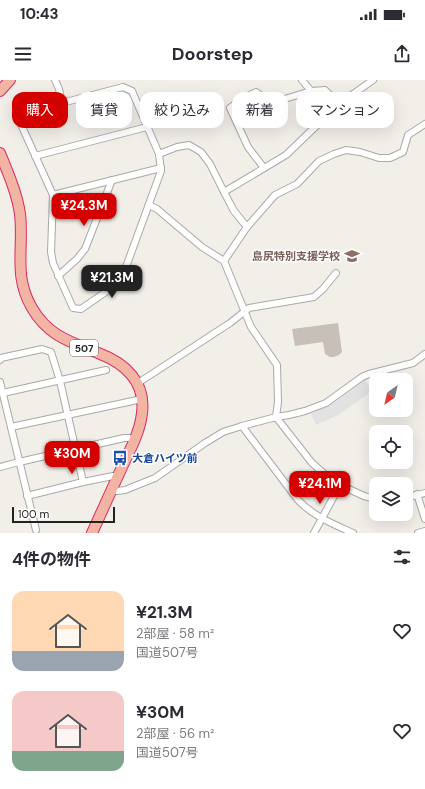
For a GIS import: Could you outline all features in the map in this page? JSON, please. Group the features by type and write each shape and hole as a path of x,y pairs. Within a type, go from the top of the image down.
{"highway":[{"path":"0,91 10,80"},
{"name":"507","path":"0,153 18,204 21,231 21,275 25,292 32,309 43,323 59,336 69,342 113,358 127,369 138,383 142,399 140,425 92,533"}],"street":[{"path":"55,80 61,92"},
{"path":"302,80 311,91"},
{"path":"356,92 373,80"},
{"path":"68,101 123,87 132,91 140,110"},
{"path":"264,168 248,147 230,108 242,99 256,92 269,100 278,101 311,91 325,90 327,92"},
{"path":"224,261 247,227 275,195 297,184 319,162 334,154 346,150 360,152 379,158 390,158 403,152 408,135 425,124"},
{"path":"23,128 53,194 51,252 53,263 73,308 81,309 113,287 122,278 149,205 161,168 158,154 147,128"},
{"path":"35,156 143,128"},
{"path":"224,192 286,155 314,128"},
{"path":"158,154 177,147 189,145 201,152 210,164 234,211 247,227"},
{"path":"53,194 161,168"},
{"path":"58,276 86,249 112,180"},
{"path":"149,205 157,209 202,247 224,261 251,326 277,365 278,402 276,416 312,463 326,476 340,485 369,497"},
{"path":"138,383 230,324 250,308 314,297 324,289 336,273"},
{"path":"0,360 1,358 42,349 51,352 60,381 83,482"},
{"path":"112,490 126,490 155,478 223,432 276,416 289,415 305,411 326,403 368,374 414,363 425,354"},
{"path":"2,393 106,370"},
{"path":"0,382 36,530"},
{"path":"11,427 142,399"},
{"path":"242,426 305,508 322,520 353,533"},
{"path":"0,467 124,438 134,440"},
{"path":"27,496 83,482 113,476 118,477"},
{"path":"314,533 340,485"},
{"path":"413,495 425,493"},
{"path":"417,494 425,519"},
{"path":"418,533 425,531"}],"shaded area":[{"path":"365,380 369,386 369,393 340,414 316,425 311,414 334,403"}],"building":[{"path":"338,323 342,352 339,355 330,357 325,354 323,342 295,346 292,329"}],"place":[{"name":"島尻特別支援学校","path":"352,256"},
{"name":"大倉ハイツ前","path":"120,458"}]}
